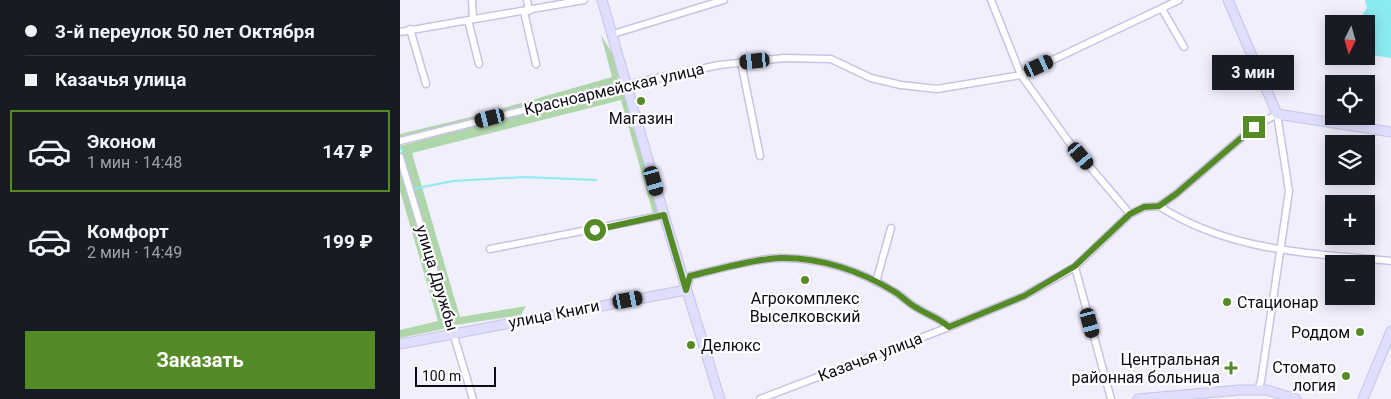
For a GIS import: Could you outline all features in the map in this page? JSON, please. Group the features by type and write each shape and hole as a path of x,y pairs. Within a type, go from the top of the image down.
{"main road":[{"path":"602,0 686,290 720,399"},
{"path":"1228,0 1277,114 1391,132"},
{"name":"улица Книги","path":"400,344 686,290"},
{"path":"1363,399 1391,331"},
{"path":"1138,399 1257,395 1267,390 1296,399"}],"street":[{"path":"472,0 471,19 478,64"},
{"path":"527,0 526,11 536,64"},
{"path":"400,32 584,0"},
{"path":"613,34 724,0"},
{"path":"991,0 1021,75 1069,142 1130,214"},
{"name":"Красноармейская улица","path":"400,141 626,84 741,62 784,58 831,59 871,78 901,85 938,89 1021,75 1162,10 1179,0"},
{"path":"1162,10 1184,47"},
{"path":"410,29 426,84"},
{"path":"741,62 760,156"},
{"path":"1257,395 1261,381 1289,191 1277,114"},
{"name":"Казачья улица","path":"760,399 949,327 1024,296 1075,266 1130,214 1144,207 1159,206 1176,194 1254,127 1277,114"},
{"name":"улица Дружбы","path":"400,157 473,399"},
{"path":"1159,206 1235,241 1280,250 1391,261"},
{"path":"490,249 664,215"},
{"path":"876,282 891,228"},
{"path":"686,290 690,276 778,258 811,259 849,269 876,282 896,292 917,309 940,319 949,327"},
{"path":"1075,266 1111,399"}],"green space":[{"path":"601,35 614,56 620,75 615,84 550,103 400,140 400,134 479,115 612,77"},
{"path":"617,88 625,92 630,116 627,121 621,100 412,153 460,317 526,306 521,315 455,325 400,146"},
{"path":"628,125 635,129 658,213 647,216 653,213"},
{"path":"400,165 447,323 443,329 400,338 400,330 438,321 400,191"}],"water":[{"path":"1365,0 1391,0 1391,58 1375,55 1375,15 1362,15 1367,8"}],"waterway":[{"path":"401,148 413,189 453,181 525,177 596,180"}],"place":[{"name":"Магазин","path":"641,101"},
{"name":"Агрокомплекс Выселковский","path":"805,280"},
{"name":"Стационар","path":"1227,302"},
{"name":"Роддом","path":"1360,332"},
{"name":"Делюкс","path":"691,345"},
{"name":"Центральная районная больница","path":"1231,368"},
{"name":"Стомато логия","path":"1346,376"}],"route":[{"path":"595,230 664,215 686,290 690,276 778,258 811,259 849,269 896,292 917,309 940,319 949,327 1024,296 1075,266 1130,214 1144,207 1159,206 1176,194 1254,127"}]}
